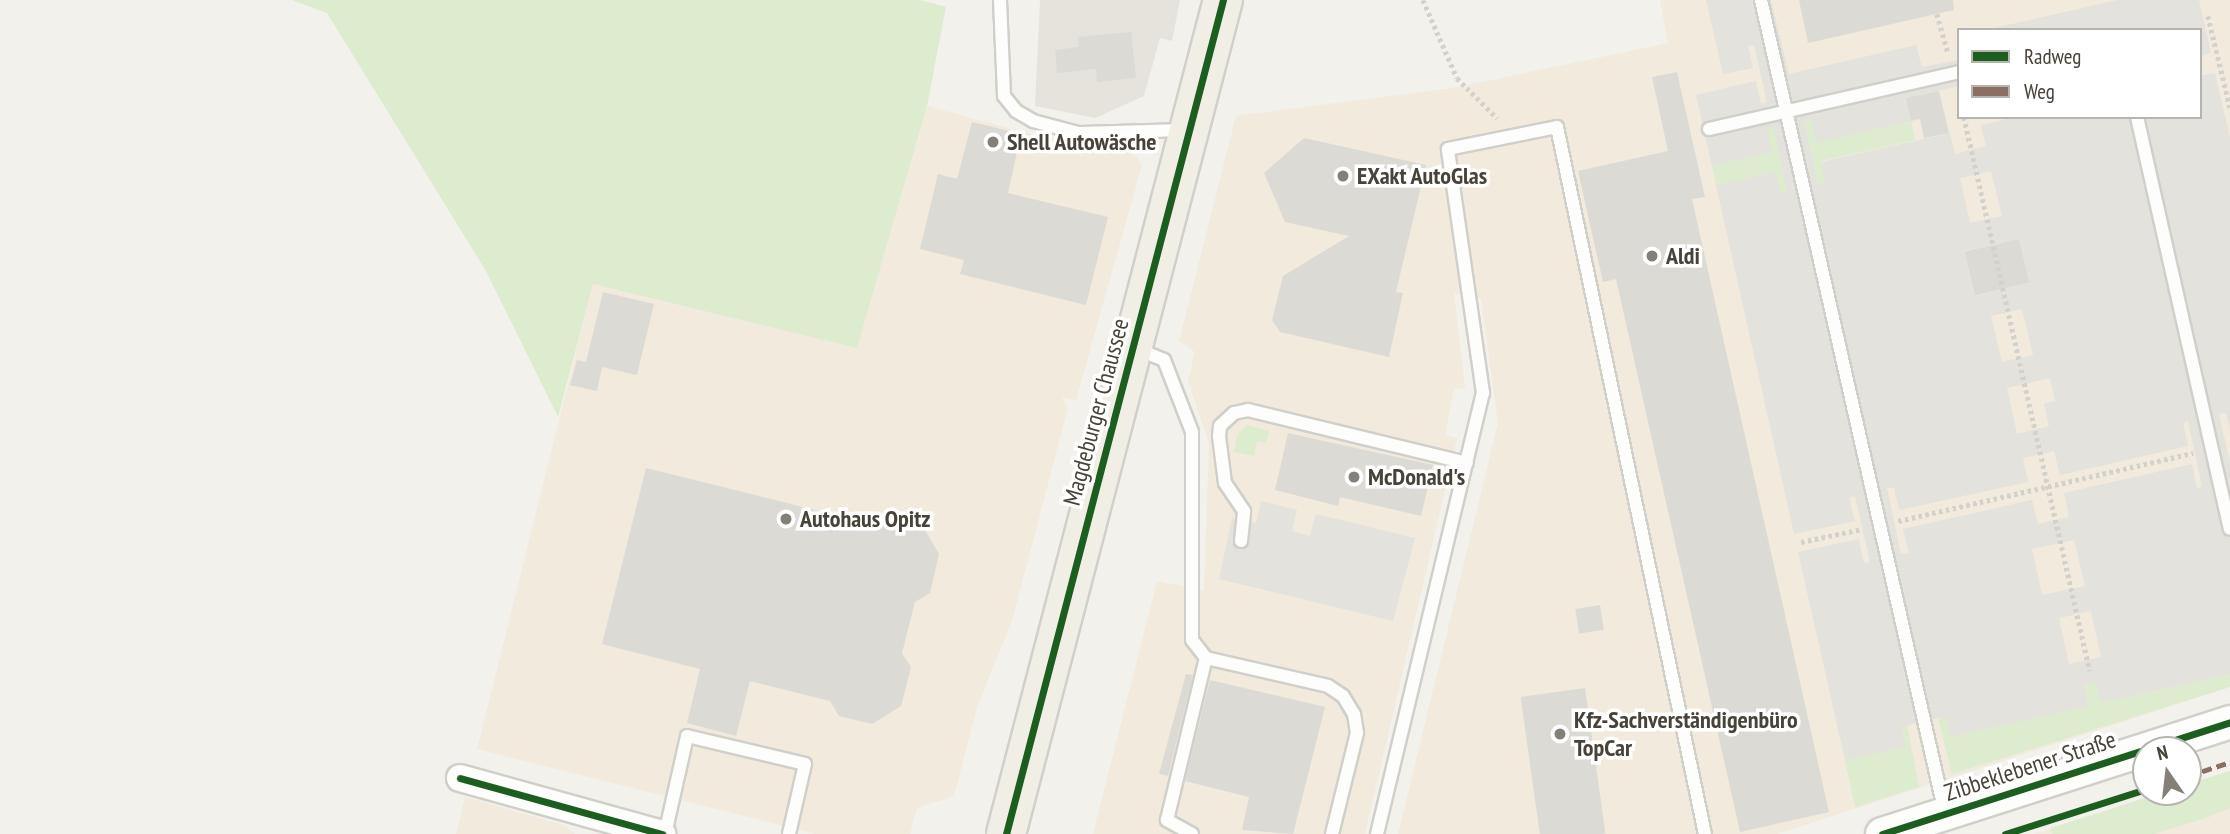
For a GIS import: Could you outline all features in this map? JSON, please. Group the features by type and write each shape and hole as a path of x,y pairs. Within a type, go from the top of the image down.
{"main road":[{"name":"Magdeburger Chaussee","path":"1006,834 1223,0"}],"street":[{"name":"Zibbeklebener Straße","path":"1882,834 2230,722"},
{"path":"460,778 664,834"}],"lane":[{"path":"1000,0 1004,96 1016,111 1033,121 1078,133 1190,131"},
{"path":"1761,0 1945,814"},
{"path":"1709,129 1957,72"},
{"path":"2137,119 2230,529"},
{"path":"1377,834 1483,393 1448,149 1557,127 1704,834"},
{"path":"1134,347 1164,360 1192,432 1189,625 1192,640 1206,658 1328,686 1343,696 1357,733 1332,834"},
{"path":"1241,541 1244,512 1225,483 1219,436 1220,426 1234,413 1248,410 1467,463"},
{"path":"1192,834 1167,820 1206,658"},
{"path":"664,834 687,736 805,764 789,834"}],"path":[{"path":"1423,0 1457,78 1516,135"},
{"path":"2208,16 2230,107"},
{"path":"1964,119 2090,671"},
{"path":"1801,542 2212,449"}],"shaded area":[{"path":"1040,0 1180,0 1172,41 1160,38 1144,96 1095,118 1035,106"},
{"path":"1660,0 2230,0 2230,687 1777,834 1398,834 1498,423 1481,299 1454,293 1465,388 1454,389 1445,435 1457,438 1365,834 1093,834 1157,581 1204,591 1209,444 1188,381 1195,352 1179,341 1236,116 1453,88 1668,43"},
{"path":"1706,0 1771,0 1789,74 1916,45 1922,67 1957,60 1957,86 1907,98 1911,121 1816,143 1811,120 1804,121 1818,184 1825,183 1821,162 1950,133 1955,154 1986,146 1981,125 2007,119 2202,119 2202,76 2215,73 2230,137 2230,430 2226,413 2219,414 2230,462 2230,674 2101,703 2096,682 2084,685 2089,706 1950,737 1946,717 1938,718 1901,727 1906,747 1845,760 1798,552 1859,539 1864,563 1870,562 1855,496 1849,498 1855,521 1794,534 1716,185 1776,172 1781,193 1787,191 1773,128 1767,130 1772,152 1712,166 1696,95 1756,81 1761,104 1767,102 1754,45 1748,46 1753,68 1723,74","holes":["1991,171 2002,216 1970,223 1960,178","2019,239 2029,283 1974,296 1964,251","2022,309 2033,355 2002,362 1991,316","2050,378 2055,401 2044,404 2049,426 2017,434 2007,388","2188,421 2202,487 2197,488 2192,464 2064,493 2069,517 2038,524 2032,500 1903,529 1909,553 1901,554 1887,488 1894,488 1899,510 2028,482 2023,458 2054,451 2060,475 2188,446 2183,423","2074,540 2085,586 2042,595 2032,549","2091,611 2101,657 2069,664 2059,618"]},
{"path":"2117,0 2199,0 2211,53 2202,55 2202,28 1995,28"},
{"name":"Autohaus Opitz","path":"927,106 1045,138 1130,148 1142,165 1076,400 1062,397 1068,408 1012,621 978,704 954,796 917,808 910,834 816,834 477,749 593,284 857,348"},
{"path":"1261,501 1297,510 1292,531 1310,536 1316,514 1415,538 1393,621 1219,579 1232,518 1256,523"},
{"path":"2230,771 2230,834 2033,834 2132,802 2132,806 2202,806 2202,780"},
{"path":"465,797 563,825 575,834 456,834"}],"green space":[{"path":"292,0 920,0 946,7 927,106 857,348 593,284 558,417 486,271 327,13"},
{"path":"1811,120 1817,142 1911,121 1915,140 1821,161 1826,183 1818,184 1804,121"},
{"path":"1773,128 1787,191 1781,193 1776,172 1716,185 1712,166 1771,152 1767,129"},
{"path":"1247,425 1269,431 1266,443 1257,441 1254,456 1234,452 1237,435"},
{"path":"2230,674 2230,687 1952,774 1938,718 1946,716 1951,737 2089,705 2084,685 2096,682 2101,703"},
{"path":"1907,725 1919,787 1855,807 1845,760 1905,747 1901,727"},
{"path":"2230,771 2230,808 2154,834 2053,834 2051,828 2132,802 2132,806 2202,806 2202,780"}],"building":[{"path":"1799,0 1953,0 1954,10 1808,43"},
{"path":"1131,32 1136,78 1097,82 1096,69 1057,73 1055,50 1079,47 1078,37"},
{"path":"1677,72 1705,197 1692,199 1829,812 1740,832 1616,279 1603,282 1578,171 1668,151 1652,77"},
{"path":"1939,91 1949,133 1924,138 1920,119 1911,121 1906,98"},
{"path":"972,122 1021,134 1008,193 1108,217 1086,305 960,274 964,260 920,249 938,174 957,179"},
{"path":"1304,138 1426,165 1396,292 1403,293 1389,357 1280,332 1272,320 1283,276 1349,236 1285,222 1264,173"},
{"path":"2019,239 2029,283 1975,295 1964,252"},
{"path":"603,292 654,304 637,375 602,367 597,391 570,385 577,360 586,362"},
{"name":"McDonald's","path":"1288,433 1433,465 1421,516 1340,497 1338,506 1275,490"},
{"path":"646,468 875,525 888,517 922,525 939,554 930,593 915,602 902,653 911,667 901,706 872,724 839,716 830,701 750,681 736,736 687,723 700,669 602,644"},
{"path":"1600,605 1604,630 1579,634 1575,609"},
{"path":"1186,674 1193,675 1168,776 1159,774"},
{"path":"1210,680 1325,707 1293,834 1242,830 1249,797 1185,781"},
{"name":"Kfz-Sachverständigenbüro TopCar","path":"1585,688 1605,834 1540,834 1521,697"}],"marked path":[{"path":"2202,771 2230,762"}],"cycle path":[{"path":"1006,834 1223,0"},
{"path":"1882,834 2230,722"},
{"path":"460,778 662,834"},
{"path":"2005,834 2132,793"}],"place":[{"name":"Shell Autowäsche","path":"993,142"},
{"name":"EXakt AutoGlas","path":"1343,176"},
{"name":"Aldi","path":"1652,256"},
{"name":"McDonald's","path":"1354,477"},
{"name":"Autohaus Opitz","path":"786,519"},
{"name":"Kfz-Sachverständigenbüro TopCar","path":"1560,734"}]}
